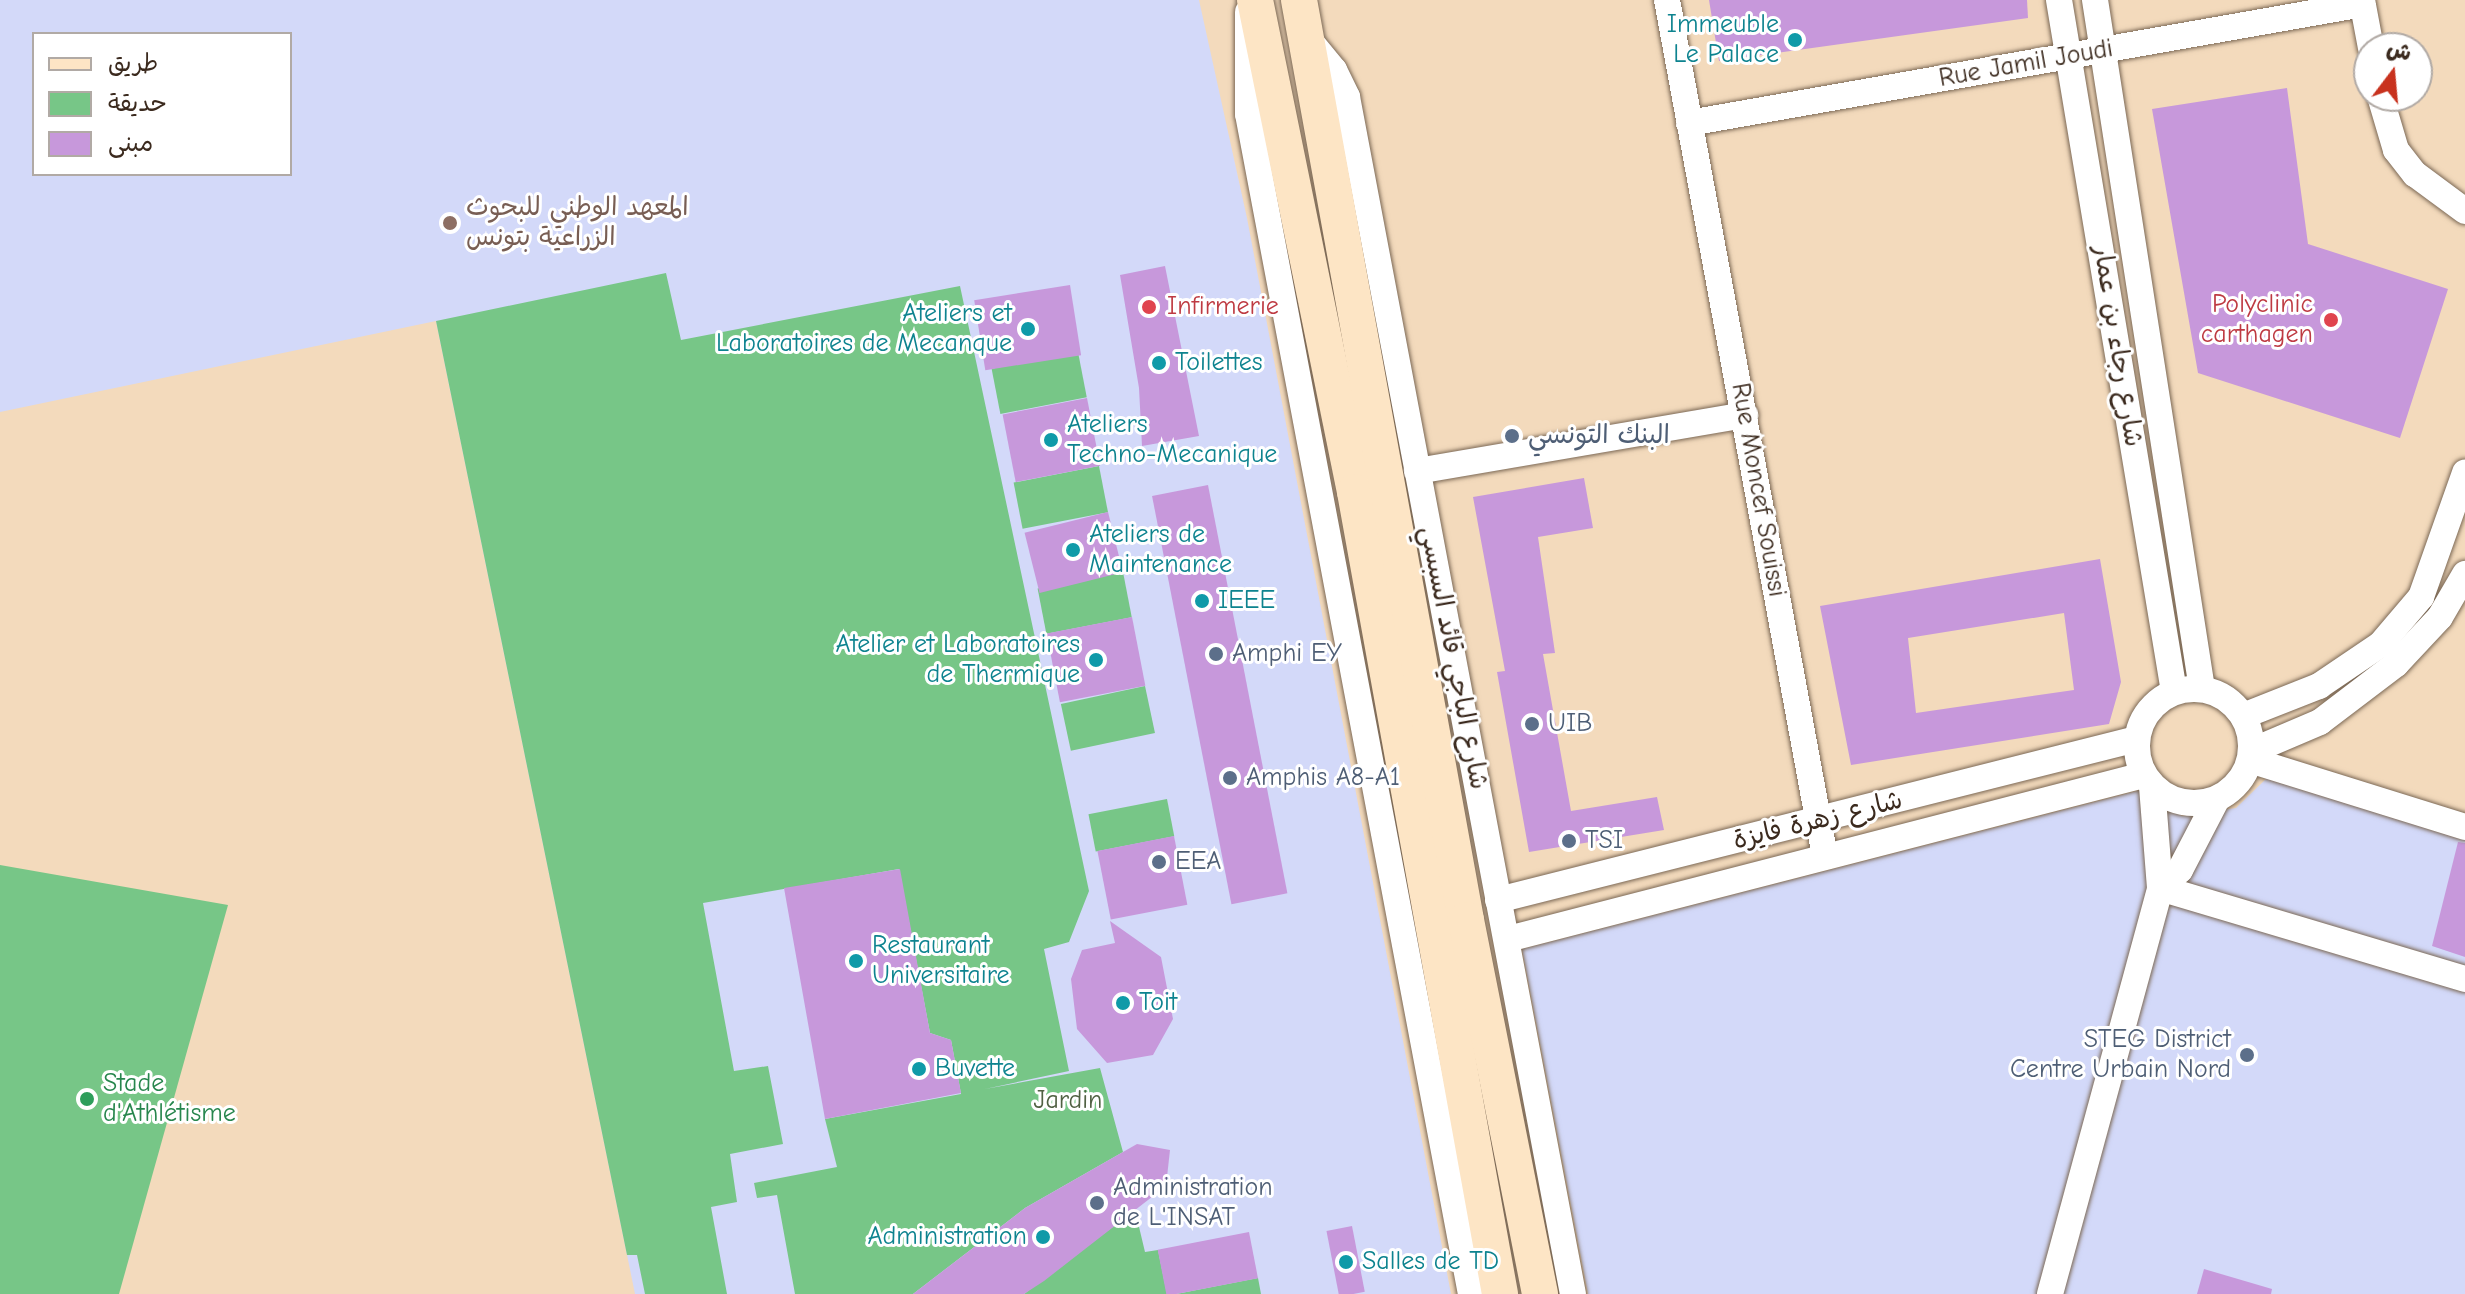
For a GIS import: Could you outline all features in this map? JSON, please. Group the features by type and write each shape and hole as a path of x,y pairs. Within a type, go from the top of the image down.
{"street":[{"path":"1252,0 1248,114 1471,1294"},
{"path":"1252,0 1355,492 1500,1294"},
{"name":"Rue Moncef Souissi","path":"1667,0 1825,857"},
{"name":"شارع رجاء بن عمار","path":"2059,0 2071,57 2174,692"},
{"name":"شارع رجاء بن عمار","path":"2095,0 2202,689"},
{"path":"2363,2 2368,32"},
{"name":"Rue Jamil Joudi","path":"1689,123 2071,57 2363,2"},
{"path":"1302,17 1466,920 1540,1294"},
{"name":"شارع الباجي قائد السبسي","path":"1302,17 1347,97 1573,1294"},
{"path":"2385,112 2396,150 2415,174 2465,211"},
{"path":"1417,471 1745,415"},
{"path":"2243,716 2319,686 2381,644 2421,597 2465,473"},
{"path":"2251,755 2320,722 2396,664 2440,617 2465,574"},
{"path":"2050,1294 2160,888 2148,781 2136,739 2142,719 2174,692 2202,689 2226,698 2243,716 2251,755 2244,776 2217,799 2180,870 2160,888"},
{"name":"شارع زهرة فايزة","path":"1498,900 1817,822 2136,739"},
{"path":"2251,755 2465,827"},
{"path":"2148,781 2172,799 2195,804 2217,799"},
{"name":"شارع زهرة فايزة","path":"1508,939 1825,857 2148,781"},
{"path":"2160,888 2465,979"}],"shaded area":[{"path":"0,0 1199,0 1247,218 1451,1294 635,1294 436,321 0,412"},
{"path":"2269,776 2465,836 2465,1294 1588,1294 1522,949 2141,790 2182,816 2236,808"}],"green space":[{"name":"Jardin","path":"666,273 681,340 960,286 1089,891 1069,942 1044,949 1069,1071 985,1089 1100,1068 1123,1152 1025,1208 913,1294 795,1294 777,1195 757,1198 754,1183 837,1167 825,1119 961,1094 951,1040 930,1033 899,869 703,903 734,1071 768,1066 783,1144 730,1154 737,1202 711,1207 727,1294 645,1294 637,1255 627,1255 436,321"},
{"path":"1078,352 1087,397 1000,414 992,369"},
{"path":"1099,466 1108,512 1023,529 1014,483"},
{"path":"1123,572 1132,617 1046,634 1038,589"},
{"path":"1145,686 1155,733 1071,751 1061,704"},
{"path":"1167,799 1174,836 1096,852 1088,814"},
{"name":"Stade d'Athlétisme","path":"0,865 228,905 119,1294 0,1294"},
{"path":"1135,1210 1145,1252 1158,1250 1167,1294 1024,1294"},
{"path":"1258,1278 1261,1294 1176,1294"}],"building":[{"name":"Immeuble Le Palace","path":"1709,0 2027,0 2028,18 1719,61"},
{"path":"2287,88 2308,244 2448,289 2400,438 2198,373 2152,109"},
{"path":"1165,266 1199,436 1142,446 1139,388 1120,275"},
{"name":"Ateliers et Laboratoires de Mecanque","path":"1070,285 1081,355 985,370 974,300"},
{"name":"Ateliers Techno-Mecanique","path":"1087,398 1100,466 1016,482 1003,414"},
{"path":"1584,478 1593,528 1538,537 1555,653 1543,654 1571,811 1657,797 1664,830 1529,852 1497,672 1505,671 1473,497"},
{"path":"1208,485 1287,893 1231,904 1152,496"},
{"name":"Ateliers de Maintenance","path":"1108,512 1123,572 1040,593 1025,533"},
{"path":"2100,559 2121,682 2109,724 1851,765 1820,606","holes":["2064,613 2074,690 1916,713 1908,638"]},
{"name":"Atelier et Laboratoires de Thermique","path":"1132,617 1145,686 1060,702 1047,634"},
{"name":"EEA","path":"1174,836 1187,905 1111,920 1097,851"},
{"path":"2458,842 2465,843 2465,957 2432,946"},
{"name":"Restaurant Universitaire","path":"900,869 930,1033 951,1040 961,1093 825,1119 784,888"},
{"name":"Toit","path":"1110,921 1161,957 1173,1019 1153,1055 1107,1063 1077,1029 1071,979 1082,950 1115,943"},
{"name":"Administration","path":"1137,1144 1170,1150 1166,1186 1044,1281 1024,1294 913,1294 1025,1208"},
{"name":"Salles de TD","path":"1352,1226 1365,1292 1339,1294 1326,1231"},
{"path":"1249,1232 1258,1278 1166,1294 1158,1250"},
{"path":"2204,1269 2272,1289 2271,1294 2197,1294"}],"place":[{"name":"Immeuble Le Palace","path":"1795,40"},
{"name":"المعهد الوطني للبحوث الزراعية بتونس","path":"450,223"},
{"name":"Infirmerie","path":"1149,307"},
{"name":"Polyclinic carthagen","path":"2331,320"},
{"name":"Ateliers et Laboratoires de Mecanque","path":"1028,329"},
{"name":"Toilettes","path":"1159,363"},
{"name":"البنك التونسي","path":"1512,436"},
{"name":"Ateliers Techno-Mecanique","path":"1051,440"},
{"name":"Ateliers de Maintenance","path":"1073,550"},
{"name":"IEEE","path":"1202,601"},
{"name":"Amphi EY","path":"1216,654"},
{"name":"Atelier et Laboratoires de Thermique","path":"1096,660"},
{"name":"UIB","path":"1532,724"},
{"name":"Amphis A8-A1","path":"1230,778"},
{"name":"TSI","path":"1569,841"},
{"name":"EEA","path":"1159,862"},
{"name":"Restaurant Universitaire","path":"856,961"},
{"name":"Toit","path":"1123,1003"},
{"name":"STEG District Centre Urbain Nord","path":"2247,1055"},
{"name":"Buvette","path":"919,1069"},
{"name":"Stade d'Athlétisme","path":"87,1099"},
{"name":"Administration de L'INSAT","path":"1097,1203"},
{"name":"Administration","path":"1043,1237"},
{"name":"Salles de TD","path":"1346,1262"}]}
